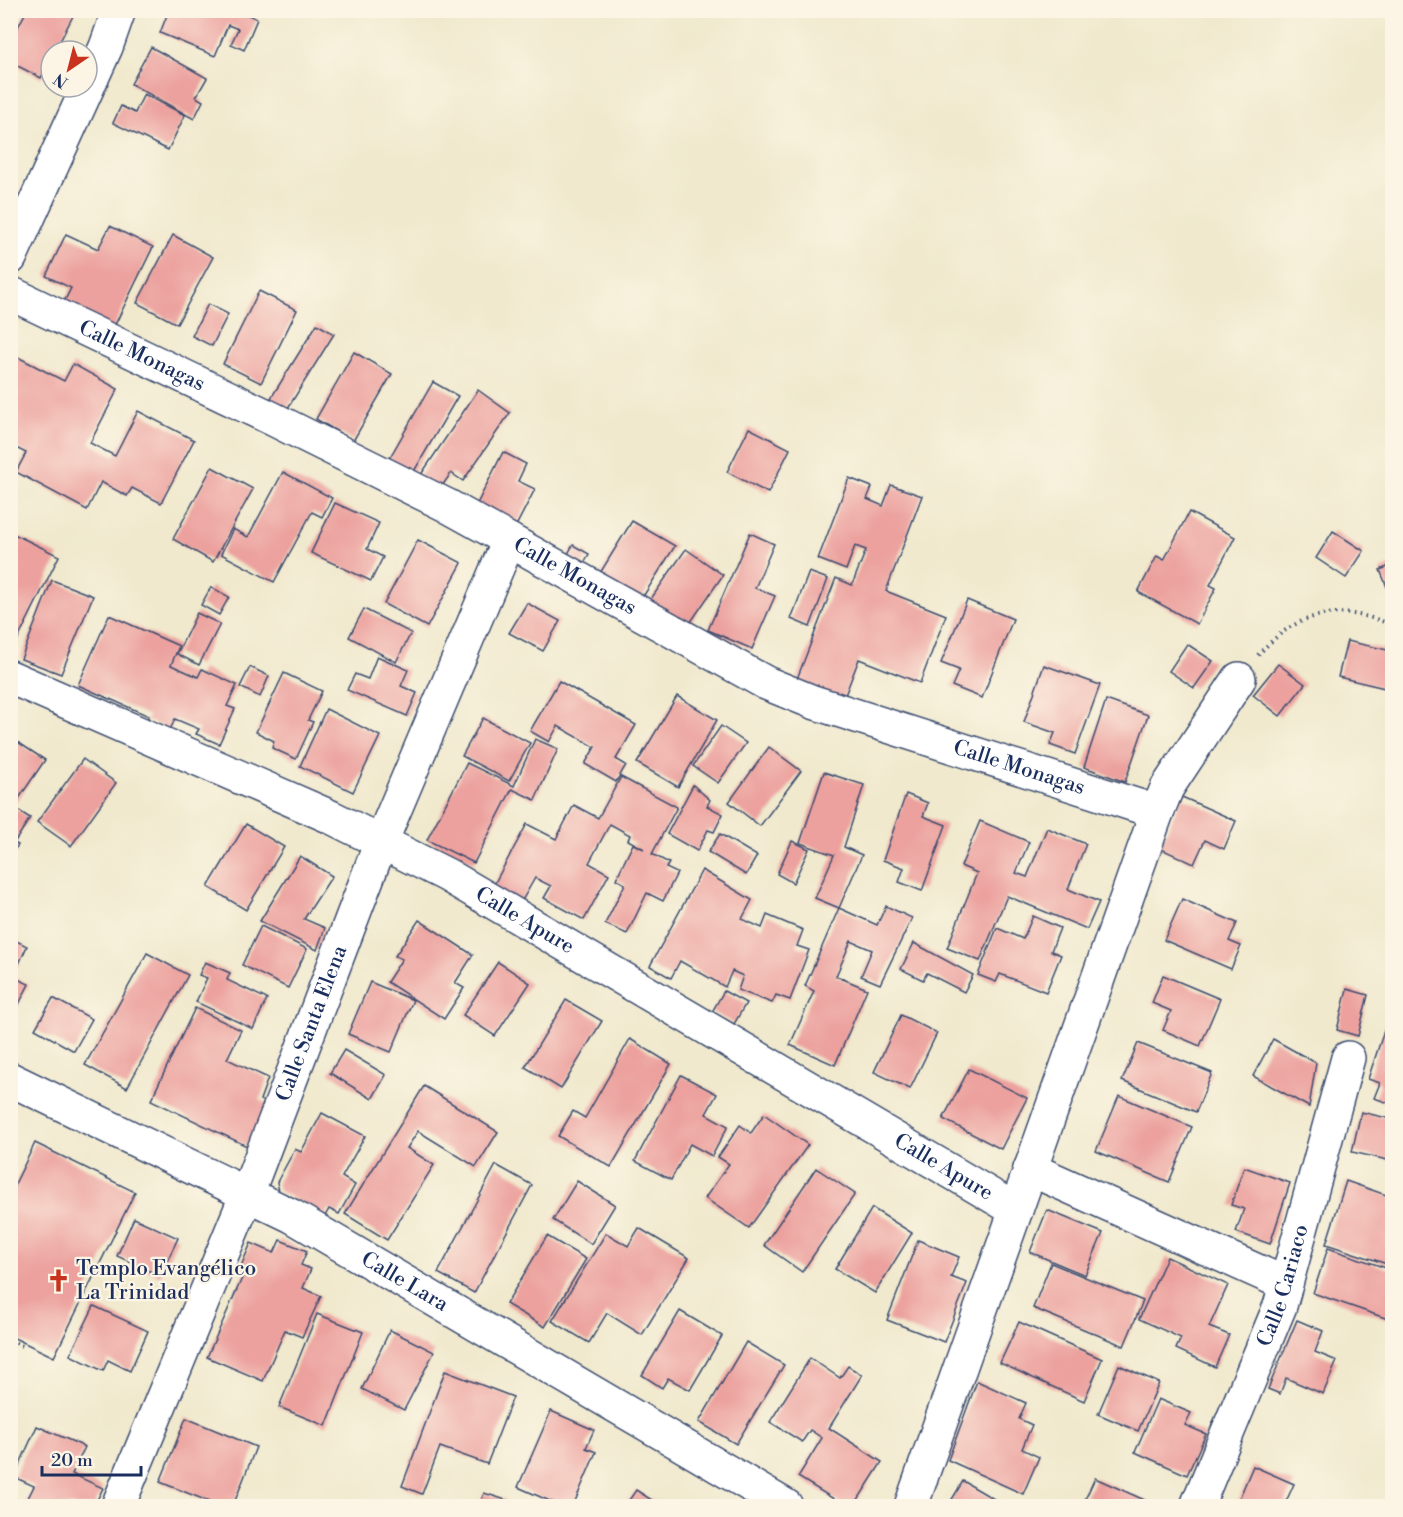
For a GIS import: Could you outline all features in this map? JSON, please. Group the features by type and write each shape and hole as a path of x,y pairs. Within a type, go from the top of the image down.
{"street":[{"path":"10,258 106,47 119,10"},
{"name":"Calle Monagas","path":"10,293 351,457 509,540 766,683 813,702 1157,812"},
{"name":"Calle Santa Elena","path":"118,1506 247,1194 381,842 509,540"},
{"name":"Calle Apure","path":"10,677 331,817 447,875 1016,1210"},
{"path":"911,1506 1157,812 1167,788 1239,679"},
{"name":"Calle Cariaco","path":"1197,1506 1265,1345 1286,1284 1348,1058"},
{"name":"Calle Lara","path":"10,1079 303,1222 786,1506"},
{"path":"1030,1169 1286,1284"}],"path":[{"path":"1239,679 1275,636 1317,616 1337,611 1373,617 1392,625"},
{"path":"10,1340 24,1347"}],"building":[{"path":"27,10 76,10 61,39 39,39 39,77 10,62 10,42"},
{"path":"169,10 238,10 257,19 244,50 231,44 238,29 228,25 215,56 160,33"},
{"path":"151,47 207,78 196,97 203,101 194,119 131,84"},
{"path":"144,94 185,115 168,150 113,123 121,106 135,113"},
{"path":"110,226 153,247 111,333 61,308 71,288 46,276 66,234 98,249"},
{"path":"173,235 213,257 177,324 137,303"},
{"path":"259,291 297,310 261,383 223,364"},
{"path":"208,304 228,314 212,346 192,336"},
{"path":"317,324 334,334 283,416 266,406"},
{"path":"354,352 392,374 353,441 316,419"},
{"path":"10,353 64,381 73,364 118,389 90,443 115,456 138,411 194,440 161,503 132,488 127,496 101,482 87,510 16,472 26,453 10,445"},
{"path":"433,382 458,396 413,473 389,459"},
{"path":"478,390 510,413 463,481 451,473 440,489 420,476"},
{"path":"749,428 790,449 768,493 727,472"},
{"path":"503,452 526,464 518,481 535,489 514,530 474,510"},
{"path":"212,467 253,489 213,562 173,539"},
{"path":"283,472 332,498 322,517 312,512 274,582 221,554 233,529 248,537"},
{"path":"849,478 872,487 867,499 883,506 891,485 922,496 886,591 946,615 920,683 859,659 842,703 795,684 836,578 852,585 866,550 855,546 846,570 818,559"},
{"path":"335,503 379,523 367,549 383,557 371,581 311,553"},
{"path":"1189,512 1235,537 1210,585 1216,588 1197,624 1138,592 1157,556 1164,560"},
{"path":"632,521 675,546 639,603 597,578"},
{"path":"1333,531 1364,551 1346,578 1316,558"},
{"path":"10,532 59,556 10,655"},
{"path":"750,533 774,544 755,588 775,596 752,649 708,630"},
{"path":"418,540 462,563 427,627 384,604"},
{"path":"573,545 589,554 581,568 565,559"},
{"path":"686,549 723,575 686,629 648,603"},
{"path":"1392,565 1392,599 1380,570"},
{"path":"809,572 828,579 810,627 791,619"},
{"path":"52,580 93,596 61,674 21,659"},
{"path":"211,587 229,597 219,615 201,605"},
{"path":"967,600 1013,619 982,698 952,686 959,670 941,663"},
{"path":"527,603 560,621 543,651 509,633"},
{"path":"364,609 411,633 396,662 349,637"},
{"path":"197,613 220,624 199,665 177,654"},
{"path":"109,615 179,646 171,665 198,677 202,669 237,685 227,706 235,709 219,744 196,734 199,729 175,719 170,730 146,720 149,716 78,685"},
{"path":"1347,641 1392,651 1392,674 1389,689 1338,677"},
{"path":"1187,644 1213,661 1194,688 1169,671"},
{"path":"377,656 408,670 401,686 417,693 407,716 347,690 355,674 368,679"},
{"path":"1278,664 1305,684 1280,716 1253,695"},
{"path":"1044,665 1100,685 1075,754 1050,745 1055,733 1024,722"},
{"path":"250,667 269,676 260,697 240,687"},
{"path":"284,673 322,691 308,720 313,722 296,759 272,748 274,741 256,732"},
{"path":"559,681 636,725 616,759 626,765 616,782 585,764 595,747 558,726 549,742 530,731"},
{"path":"677,696 717,720 678,787 637,763"},
{"path":"1106,700 1148,715 1125,782 1084,767"},
{"path":"326,709 380,736 353,792 300,766"},
{"path":"483,718 530,743 509,781 462,756"},
{"path":"721,726 746,743 718,783 693,766"},
{"path":"10,737 45,760 13,807 30,818 14,843 18,845 10,856"},
{"path":"535,739 558,749 535,800 512,789 474,863 427,840 467,763 514,786"},
{"path":"769,747 801,771 760,826 729,802"},
{"path":"83,759 116,783 71,846 37,822"},
{"path":"824,772 864,785 844,847 862,855 839,908 815,898 834,855 800,843"},
{"path":"621,777 677,807 652,854 669,863 666,868 677,873 663,901 647,893 627,934 605,924 625,884 616,879 633,844 644,849 628,840 630,835 610,824 589,863 609,874 584,920 544,898 551,886 535,878 520,904 492,888 527,824 556,839 574,805 598,818"},
{"path":"693,785 710,800 707,806 723,814 714,832 708,830 697,851 667,834"},
{"path":"906,794 928,803 923,816 946,825 922,891 899,882 904,868 883,860"},
{"path":"1182,797 1236,821 1224,849 1205,840 1194,864 1159,848"},
{"path":"980,821 1029,842 1016,873 1027,877 1047,828 1086,844 1068,889 1099,902 1087,929 1007,896 980,961 947,948 977,873 961,866"},
{"path":"246,824 284,847 246,910 208,887"},
{"path":"720,834 757,856 746,875 708,852"},
{"path":"792,841 809,849 793,883 777,874"},
{"path":"300,856 332,876 304,919 325,928 317,950 260,921"},
{"path":"702,870 752,900 742,919 762,928 767,915 803,930 797,946 809,950 790,1000 776,995 772,1003 738,990 743,976 732,971 725,987 680,961 671,978 650,966"},
{"path":"1182,899 1237,923 1229,941 1241,946 1231,969 1164,940"},
{"path":"886,906 912,918 880,984 861,976 872,950 851,941 836,976 867,989 835,1065 790,1045 814,991 805,986 839,908 877,925"},
{"path":"1033,916 1060,928 1051,951 1061,955 1046,992 1000,974 996,982 978,975 997,928 1023,939"},
{"path":"419,920 473,955 455,983 464,988 444,1019 387,982 402,959 395,956"},
{"path":"261,926 307,949 288,988 242,965"},
{"path":"10,938 27,946 13,977 29,984 10,1022"},
{"path":"914,943 973,975 964,992 927,973 923,980 901,969"},
{"path":"147,953 188,975 127,1088 85,1065"},
{"path":"205,962 230,973 227,980 267,999 253,1029 196,1002 207,978 199,975"},
{"path":"498,962 530,983 495,1036 463,1015"},
{"path":"1163,975 1220,999 1200,1046 1163,1030 1171,1011 1152,1003"},
{"path":"370,982 413,1000 391,1052 348,1034"},
{"path":"1347,989 1368,995 1358,1036 1337,1030"},
{"path":"724,991 746,1003 734,1024 712,1012"},
{"path":"53,998 92,1019 74,1051 35,1029"},
{"path":"566,1000 602,1021 561,1089 525,1067"},
{"path":"195,1008 241,1030 227,1059 268,1078 260,1100 272,1106 257,1151 151,1100"},
{"path":"901,1015 937,1033 910,1089 874,1072"},
{"path":"1386,1025 1392,1027 1392,1104 1374,1098 1380,1083 1368,1079"},
{"path":"630,1039 671,1064 611,1167 558,1136 573,1111 585,1118"},
{"path":"1273,1039 1316,1063 1309,1107 1253,1076"},
{"path":"1138,1043 1212,1073 1196,1112 1122,1081"},
{"path":"344,1050 386,1075 372,1099 330,1073"},
{"path":"969,1069 1027,1098 1001,1149 943,1119"},
{"path":"681,1075 717,1094 706,1114 728,1126 712,1156 690,1144 671,1180 635,1161"},
{"path":"424,1086 498,1132 476,1167 418,1131 407,1148 434,1165 387,1240 345,1214"},
{"path":"1119,1096 1192,1127 1169,1182 1096,1151"},
{"path":"1361,1112 1392,1119 1392,1161 1352,1152"},
{"path":"322,1113 365,1136 342,1177 355,1185 339,1214 329,1209 325,1216 279,1191 277,1182 295,1149 301,1152"},
{"path":"764,1114 808,1145 749,1228 705,1198 729,1164 718,1157 740,1125 751,1133"},
{"name":"Templo Evangélico La Trinidad","path":"35,1143 135,1192 54,1357 10,1336 10,1194"},
{"path":"496,1165 532,1185 474,1293 438,1273"},
{"path":"1244,1167 1290,1183 1270,1244 1236,1232 1244,1209 1231,1205"},
{"path":"816,1168 855,1194 802,1272 764,1245"},
{"path":"577,1181 615,1205 591,1244 553,1220"},
{"path":"1346,1181 1392,1197 1392,1248 1387,1264 1326,1244"},
{"path":"872,1208 912,1233 875,1293 835,1269"},
{"path":"1047,1210 1103,1233 1085,1275 1030,1252"},
{"path":"134,1218 178,1238 160,1276 117,1256"},
{"path":"639,1228 689,1258 642,1335 607,1313 589,1343 552,1321 606,1233 628,1246"},
{"path":"547,1236 586,1259 545,1327 506,1304"},
{"path":"280,1240 307,1251 301,1265 311,1269 303,1288 321,1296 302,1337 285,1330 263,1381 207,1357 246,1269 241,1266 251,1243 274,1253"},
{"path":"918,1240 959,1257 951,1277 967,1283 944,1342 887,1320"},
{"path":"1328,1248 1392,1270 1392,1307 1388,1319 1313,1293"},
{"path":"1167,1257 1228,1285 1209,1327 1229,1335 1215,1367 1176,1349 1181,1338 1139,1319"},
{"path":"1051,1263 1143,1301 1124,1346 1033,1308"},
{"path":"94,1306 148,1331 130,1371 108,1360 103,1371 70,1355"},
{"path":"680,1311 722,1336 690,1390 668,1378 662,1388 642,1375"},
{"path":"317,1314 363,1332 326,1426 279,1407"},
{"path":"1297,1320 1323,1331 1315,1352 1337,1361 1323,1394 1286,1378 1280,1394 1268,1389"},
{"path":"1019,1322 1102,1359 1084,1401 1000,1363"},
{"path":"390,1330 434,1352 404,1410 362,1389"},
{"path":"746,1342 784,1365 736,1444 699,1422"},
{"path":"810,1358 840,1378 848,1366 862,1375 829,1428 882,1462 854,1506 845,1506 798,1477 822,1438 810,1430 802,1442 770,1422"},
{"path":"1119,1365 1159,1383 1138,1431 1098,1414"},
{"path":"445,1371 513,1397 487,1464 440,1447 422,1494 402,1486"},
{"path":"977,1381 1026,1403 1019,1419 1032,1425 1022,1449 1039,1457 1023,1494 948,1460"},
{"path":"1158,1399 1191,1413 1185,1425 1206,1434 1187,1475 1135,1452"},
{"path":"551,1411 594,1430 586,1448 596,1452 573,1506 561,1506 518,1487"},
{"path":"186,1418 256,1447 233,1506 220,1506 160,1482"},
{"path":"37,1426 85,1447 72,1474 103,1488 94,1506 24,1506 34,1486 14,1477"},
{"path":"1253,1466 1294,1484 1284,1506 1236,1506"},
{"path":"1095,1478 1158,1506 1082,1506"},
{"path":"963,1481 1006,1506 948,1506"},
{"path":"636,1490 661,1506 625,1506"},
{"path":"484,1493 506,1500 504,1506 480,1506"}],"place":[{"name":"Templo Evangélico La Trinidad","path":"58,1281"}]}
